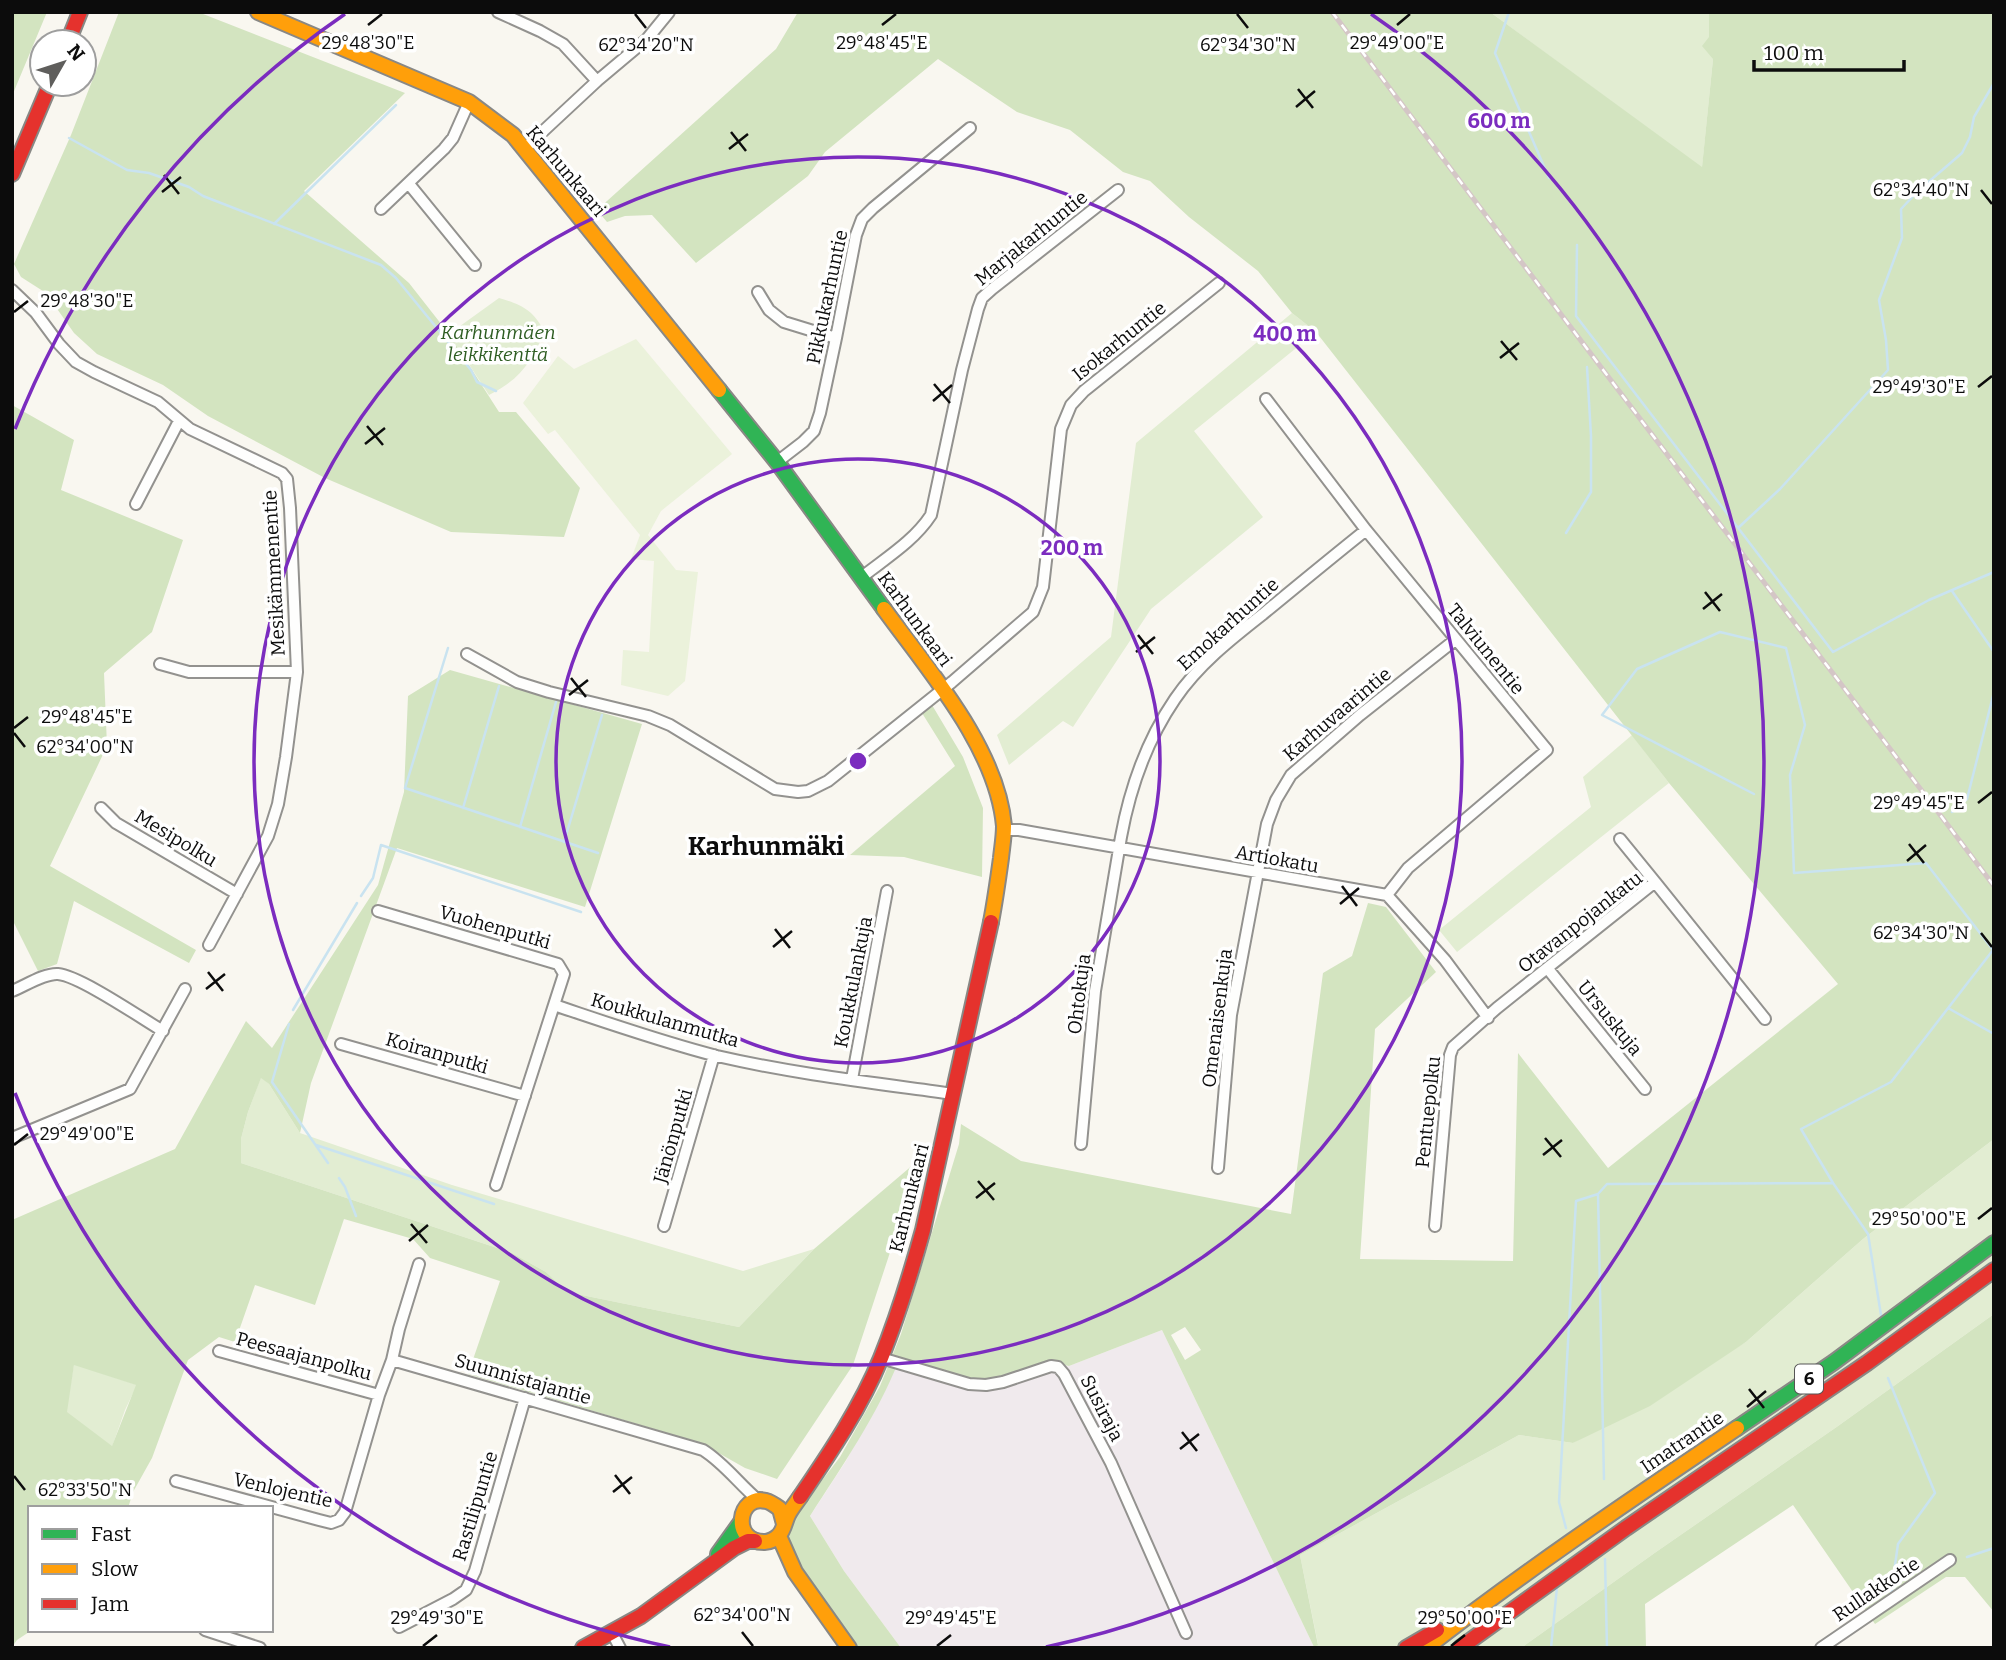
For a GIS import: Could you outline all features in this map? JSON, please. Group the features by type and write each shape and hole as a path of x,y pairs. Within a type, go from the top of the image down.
{"main road":[{"name":"Karhunkaari","path":"261,13 469,102 506,129 525,148 777,462 862,577 975,740 1000,799 1004,830 996,896 923,1230 881,1358 854,1413 789,1513 781,1530"},
{"path":"12,174 44,98"},
{"name":"Imatrantie","path":"1426,1648 1619,1508 1834,1362 1994,1243"},
{"name":"Imatrantie","path":"1460,1648 1650,1511 1857,1371 1994,1269"},
{"name":"Karhunkaari","path":"774,1504 785,1500 812,1480"},
{"path":"701,1573 724,1548 750,1504 758,1500 774,1504 780,1509 783,1516 781,1530 794,1572"},
{"path":"743,1516 748,1536 794,1572 849,1648"},
{"path":"583,1648 660,1603 734,1548 748,1541 774,1540 781,1530"},
{"path":"1477,1648 1535,1594"},
{"path":"1406,1648 1475,1610"}],"street":[{"path":"498,12 563,44 597,81"},
{"path":"525,148 647,39 669,12"},
{"path":"381,209 444,149 453,138 469,102"},
{"name":"Pikkukarhuntie","path":"777,462 814,431 856,235 862,219 970,128"},
{"path":"409,184 475,265"},
{"name":"Marjakarhuntie","path":"862,577 913,537 931,515 962,370 982,299 1118,190"},
{"name":"Isokarhuntie","path":"467,654 517,682 648,716 670,725 766,785 784,791 808,791 828,781 1033,612 1043,587 1061,429 1072,405 1084,391 1219,282"},
{"name":"Mesikämmenentie","path":"12,290 36,313 76,362 158,401 190,429 282,473 287,479 297,672 278,804 268,836 209,946"},
{"path":"758,292 769,310 784,322 836,338"},
{"name":"Talviunentie","path":"1266,399 1366,530 1547,750 1408,868 1387,895"},
{"path":"136,503 180,421"},
{"name":"Emokarhuntie","path":"1119,849 1126,811 1138,771 1175,698 1202,666 1235,636 1366,530"},
{"name":"Karhuvaarintie","path":"1257,873 1267,824 1276,800 1291,775 1360,715 1455,640"},
{"path":"160,664 189,672 297,672"},
{"name":"Mesipolku","path":"101,808 117,823 237,894"},
{"name":"Artiokatu","path":"1004,830 1019,830 1387,895"},
{"path":"1619,839 1655,882"},
{"name":"Ohtokuja","path":"1081,1144 1096,991 1119,849"},
{"name":"Omenaisenkuja","path":"1218,1168 1231,1015 1257,873"},
{"name":"Otavanpojankatu","path":"1488,1017 1655,882 1765,1019"},
{"name":"Koukkulankuja","path":"852,1079 887,891"},
{"path":"1387,895 1445,960 1488,1017"},
{"name":"Vuohenputki","path":"378,911 558,964 564,974 554,1005"},
{"name":"Ursuskuja","path":"1548,969 1644,1090"},
{"path":"12,991 50,975 59,974 76,979 163,1031"},
{"path":"12,1138 130,1089 185,989"},
{"path":"496,1185 554,1005"},
{"name":"Koukkulanmutka","path":"554,1005 714,1055 812,1074 954,1094"},
{"name":"Pentuepolku","path":"1435,1226 1450,1055 1453,1046 1488,1017"},
{"name":"Koiranputki","path":"341,1044 525,1096"},
{"name":"Jänönputki","path":"664,1226 714,1055"},
{"path":"392,1360 419,1264"},
{"name":"Peesaajanpolku","path":"219,1351 379,1395"},
{"name":"Susiraja","path":"881,1358 969,1384 986,1385 1051,1366 1058,1367 1111,1463 1186,1633"},
{"name":"Venlojentie","path":"273,1507 319,1520 339,1520 345,1512 392,1360"},
{"name":"Suunnistajantie","path":"392,1360 703,1450 717,1459 758,1500"},
{"name":"Rastilipuntie","path":"399,1627 466,1590 475,1571 525,1398"},
{"name":"Suunnistajantie","path":"731,1475 740,1492 743,1516"},
{"name":"Venlojentie","path":"176,1481 268,1506"},
{"name":"Rullakkotie","path":"1821,1648 1950,1560"},
{"path":"211,1632 260,1648"},
{"path":"612,1633 620,1648"}],"shaded area":[{"path":"1162,1330 1314,1647 901,1648 844,1571 810,1516 846,1461 899,1360 1051,1362 1069,1366"}],"green space":[{"path":"12,12 47,12 40,28 28,28 28,58 12,96"},
{"path":"119,12 198,12 405,93 304,191 409,283 449,334 499,412 516,412 580,488 564,537 451,532 325,478 208,416 163,385 97,354 74,333 46,293 21,277 14,264 85,98 98,98 98,66"},
{"path":"798,12 1490,12 1702,167 1713,59 1702,46 1709,37 1709,12 1994,12 1994,1139 1863,1239 1746,1342 1650,1406 1573,1443 1519,1435 1300,1555 1318,1645 1314,1647 1162,1330 1069,1366 1051,1362 1000,1379 966,1380 899,1360 870,1421 810,1516 844,1571 901,1648 858,1648 795,1562 786,1539 793,1522 840,1457 880,1386 901,1334 959,1144 961,1124 1021,1161 1291,1214 1323,973 1352,956 1368,903 1386,907 1436,972 1375,1029 1360,1259 1513,1261 1518,1053 1608,1168 1838,984 1669,783 1316,332 1292,313 1258,271 1189,217 1150,181 1123,172 1070,130 1017,112 938,59 825,152 808,176 696,263 652,215 625,216 607,222 597,210 776,49","holes":["1185,1327 1201,1350 1185,1360 1171,1335"]},
{"path":"1490,12 1709,12 1709,37 1713,59 1702,168"},
{"name":"Karhunmäen leikkikenttä","path":"499,298 526,309 545,332 517,376 489,395 449,334"},
{"path":"1292,313 1316,332 1194,431 1263,517 1151,609 1073,727 1063,721 1009,765 997,735 1111,637 1136,443"},
{"path":"636,339 732,454 661,511 648,535 676,570 698,572 685,681 668,696 621,685 623,650 649,652 654,561 631,559 640,535 555,430 548,434 523,403 558,356 574,369"},
{"path":"12,405 74,440 61,490 183,540 152,632 104,673 107,746 50,866 196,950 189,963 74,901 57,964 38,971 12,919"},
{"path":"450,670 642,724 585,907 397,848 311,1083 300,1133 269,1084 261,1078 241,1139 241,1163 512,1253 546,1272 567,1292 739,1327 814,1249 921,1158 853,1365 777,1479 745,1468 701,1443 468,1374 500,1281 430,1258 413,1239 344,1219 315,1305 255,1285 235,1342 219,1337 188,1360 152,1458 133,1492 129,1506 28,1506 29,1632 12,1647 12,1220 175,1149 246,1021 272,1048 378,885 404,792 408,696","holes":["74,1365 136,1385 112,1446 67,1412"]},
{"path":"932,705 963,757 983,808 982,877 904,857 850,855 955,766 922,713"},
{"path":"1632,735 1669,783 1457,952 1439,930 1591,807 1583,777"},
{"path":"261,1077 269,1084 300,1133 452,1185 743,1271 814,1249 739,1327 567,1292 546,1272 512,1253 241,1163 241,1139"},
{"path":"1994,1139 1994,1314 1521,1648 1312,1648 1318,1644 1300,1555 1519,1435 1573,1443 1746,1342 1863,1239"},
{"path":"1994,1314 1994,1612 1965,1577 1946,1577 1875,1624 1793,1505 1645,1604 1646,1648 1521,1648 1838,1426"},
{"path":"74,1364 137,1385 112,1447 66,1412"}],"waterway":[{"path":"1509,12 1495,53 1549,178"},
{"path":"1738,528 1780,489 1888,370 1879,300 1902,238 1901,209 1962,153 1970,137 1974,117 1994,83"},
{"path":"274,224 396,105"},
{"path":"69,138 127,170 149,173 189,187 203,196 381,265 396,278 471,370 477,382 496,391"},
{"path":"1577,245 1576,316 1833,652 1929,600 1994,572"},
{"path":"1566,533 1591,492 1587,367"},
{"path":"1952,591 1994,652"},
{"path":"1754,794 1602,715 1637,669 1720,632 1786,648 1805,725 1790,775 1794,873 1926,863 1993,950 1891,1082 1801,1129 1868,1234 1881,1315"},
{"path":"448,648 405,788 598,853"},
{"path":"463,808 499,686"},
{"path":"1952,812 1967,799 1994,692"},
{"path":"520,827 556,702"},
{"path":"564,842 602,715"},
{"path":"361,896 373,878 381,845 581,912"},
{"path":"293,1010 357,903"},
{"path":"1948,1008 1994,1034"},
{"path":"289,1024 272,1082 328,1163"},
{"path":"316,1145 494,1204"},
{"path":"339,1178 356,1216"},
{"path":"1566,1528 1559,1502 1576,1201 1598,1194 1607,1184 1833,1183"},
{"path":"1598,1194 1604,1479"},
{"path":"1888,1378 1935,1493 1898,1544 1891,1593"},
{"path":"1967,1557 1994,1548"},
{"path":"1605,1559 1607,1648"},
{"path":"1891,1593 1909,1582"},
{"path":"1551,1648 1557,1587"}],"railway":[{"path":"1332,12 1994,886"}],"traffic: fast":[{"path":"719,390 777,462 884,609"},
{"path":"1737,1428 1834,1362 1994,1243"},
{"path":"718,1554 741,1522"}],"traffic: slow":[{"path":"258,12 469,102 513,135 719,390"},
{"path":"884,609 940,684 975,739 999,797 1004,834 991,922"},
{"path":"1426,1648 1541,1563 1737,1428"},
{"path":"784,1524 780,1509 766,1501 749,1504 742,1519 746,1535 754,1540 770,1541 781,1533 788,1515 800,1497"},
{"path":"779,1536 795,1572 849,1648"}],"traffic: jam":[{"path":"74,28 80,12"},
{"path":"12,174 44,98"},
{"path":"800,1497 834,1447 864,1394 899,1310 923,1230 991,922"},
{"path":"1460,1648 1626,1528 1867,1363 1994,1270"},
{"path":"583,1648 641,1616 734,1548 748,1541 755,1541"},
{"path":"1406,1648 1437,1630"}],"district":[{"name":"Karhunmäki","path":"766,846"}]}
